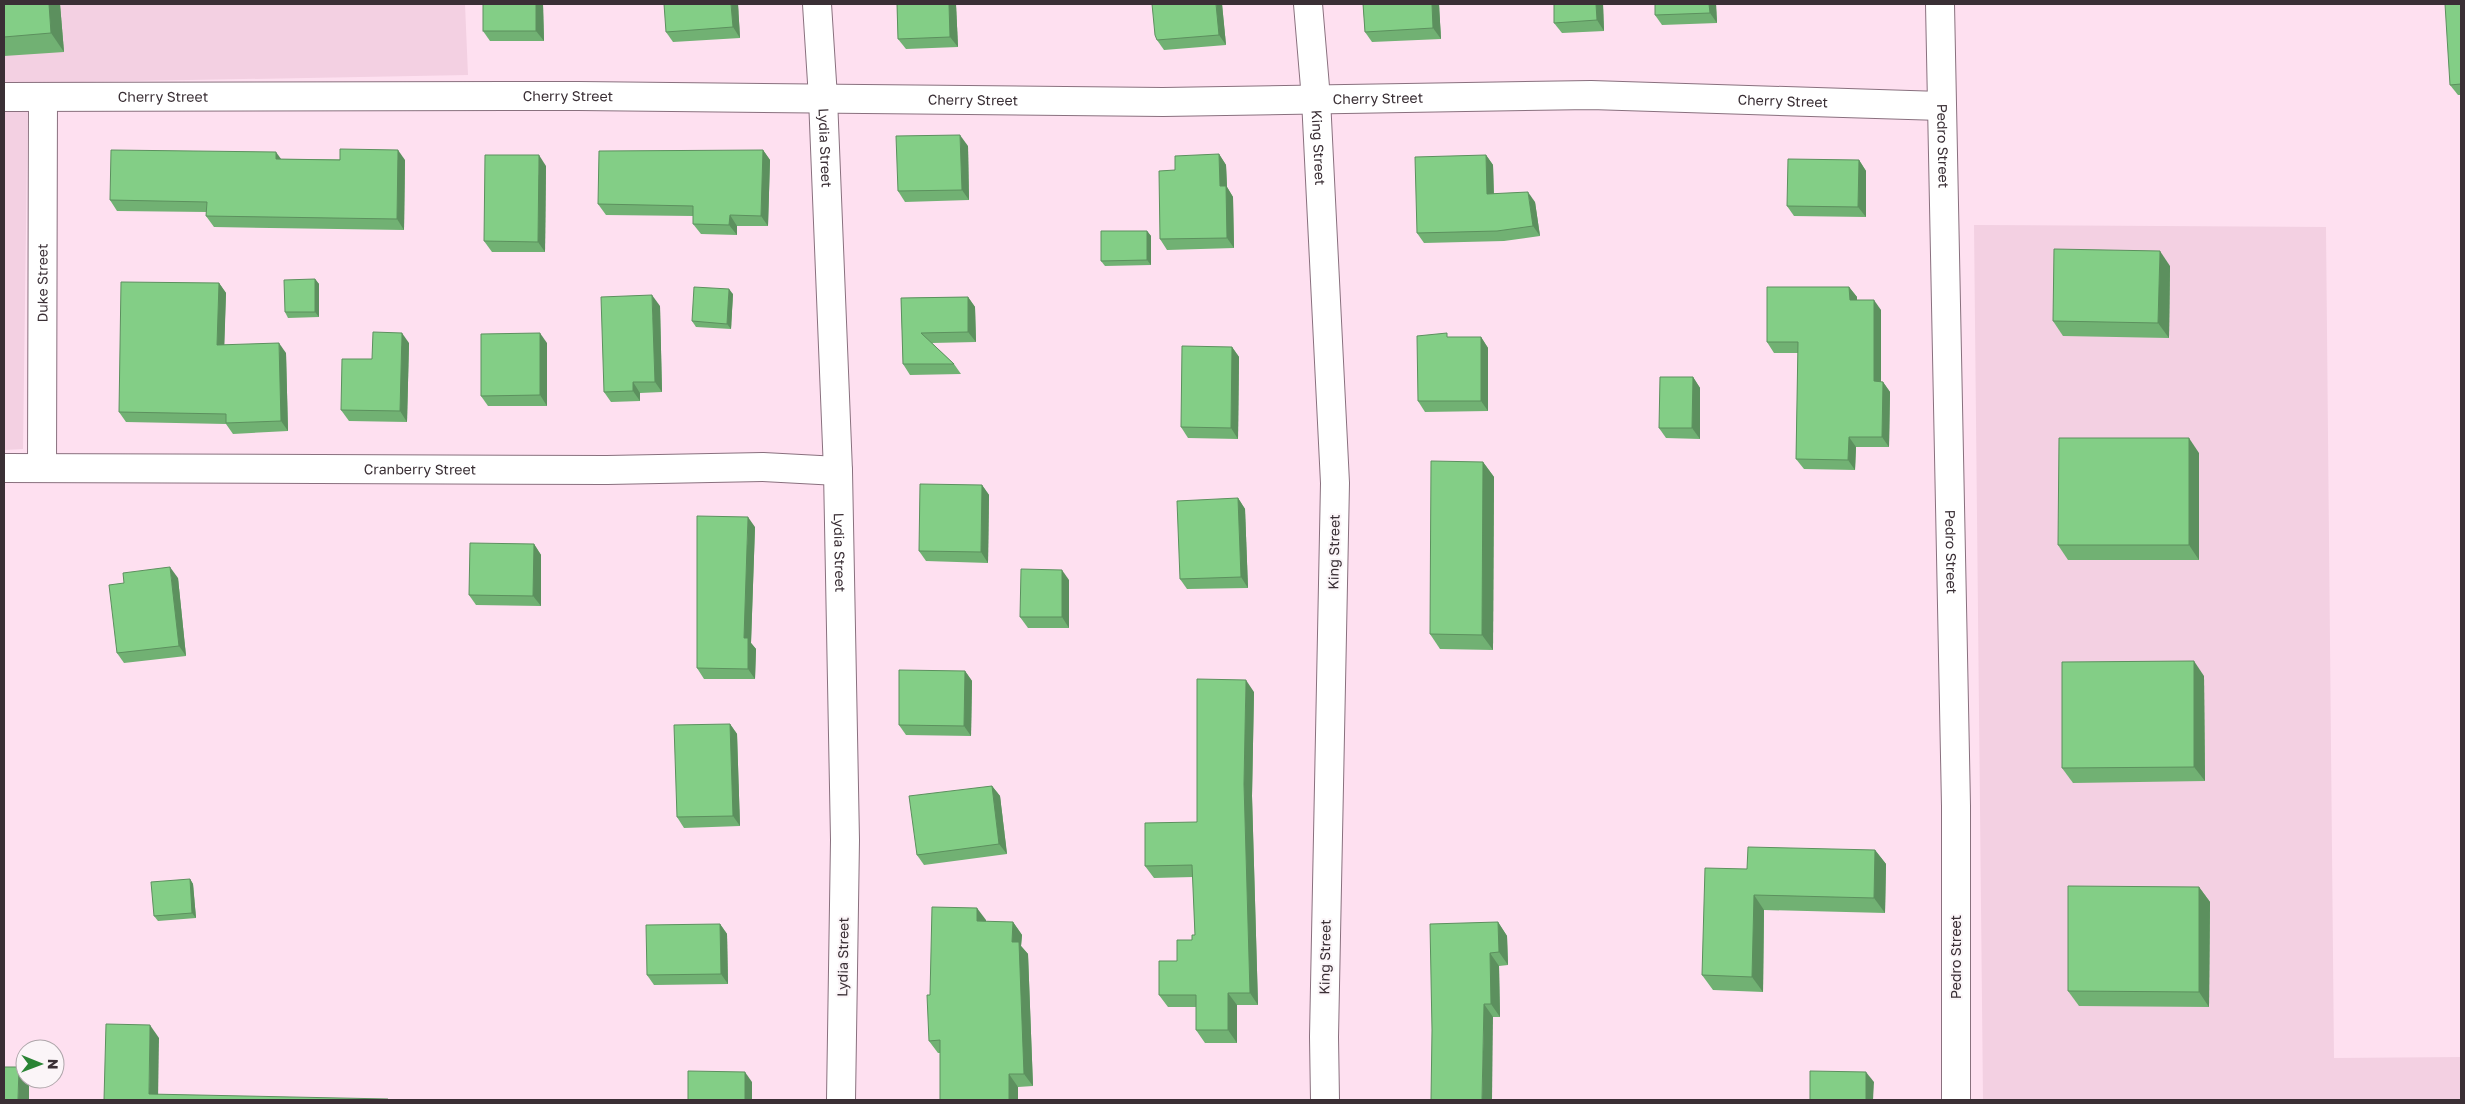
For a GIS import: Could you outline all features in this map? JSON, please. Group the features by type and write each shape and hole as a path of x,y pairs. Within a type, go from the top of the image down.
{"street":[{"name":"Lydia Street","path":"816,4 823,98 838,471 845,840 841,1100"},
{"name":"King Street","path":"1308,4 1316,99 1335,483 1324,1037 1325,1100"},
{"name":"Pedro Street","path":"1940,4 1956,806 1956,1100"},
{"name":"Cherry Street","path":"4,97 579,96 1163,102 1591,95 1941,106"},
{"name":"Duke Street","path":"42,468 43,97"},
{"name":"Cranberry Street","path":"4,468 607,470 763,468 838,471"}],"shaded area":[{"path":"4,4 465,4 468,75 28,83 23,449 4,450"},
{"path":"1974,225 2326,227 2334,1058 2461,1057 2461,1100 1983,1100"}],"building":[{"path":"4,4 49,4 51,33 4,37"},
{"path":"483,4 536,4 536,31 483,31"},
{"path":"664,4 731,4 733,27 666,32"},
{"path":"897,4 949,4 950,37 898,39"},
{"path":"1152,4 1216,4 1219,35 1157,40"},
{"path":"1363,4 1432,4 1433,28 1365,32"},
{"path":"1554,4 1596,4 1597,20 1554,23"},
{"path":"1655,4 1709,4 1710,13 1655,15"},
{"path":"2445,4 2461,4 2461,84 2450,85"},
{"path":"960,135 962,190 898,191 896,136"},
{"path":"340,149 398,150 397,219 206,216 207,202 110,200 111,150 276,152 276,159 340,160"},
{"path":"763,150 761,216 730,215 729,225 693,224 693,206 598,204 599,151"},
{"path":"1219,154 1220,186 1226,186 1227,238 1160,239 1159,171 1175,170 1175,156"},
{"path":"485,155 539,155 538,242 484,241"},
{"path":"1486,155 1487,194 1528,192 1533,226 1497,231 1417,233 1415,157"},
{"path":"1788,159 1859,160 1858,207 1787,206"},
{"path":"1101,231 1147,231 1147,260 1101,261"},
{"path":"2054,249 2160,251 2158,323 2053,321"},
{"path":"315,279 315,312 285,312 284,280"},
{"path":"121,282 219,283 217,345 279,343 281,421 226,423 226,414 119,412"},
{"path":"694,287 729,289 727,324 692,321"},
{"path":"1767,287 1849,287 1850,300 1874,300 1874,381 1883,382 1882,437 1849,437 1848,460 1796,459 1798,342 1767,342"},
{"path":"652,295 655,382 633,382 633,391 604,392 601,297"},
{"path":"968,297 968,332 921,333 954,364 903,364 901,298"},
{"path":"373,332 402,333 400,411 341,410 342,359 372,359"},
{"path":"540,333 540,395 481,396 481,334"},
{"path":"1447,333 1447,337 1481,337 1481,401 1418,401 1417,336"},
{"path":"1182,346 1232,347 1231,428 1181,427"},
{"path":"1660,377 1693,377 1692,428 1659,428"},
{"path":"2059,438 2189,438 2189,545 2058,545"},
{"path":"1431,461 1483,462 1482,635 1430,634"},
{"path":"920,484 982,485 981,552 919,551"},
{"path":"1238,498 1241,577 1180,579 1177,501"},
{"path":"697,516 748,517 744,638 748,638 748,669 697,668"},
{"path":"470,543 534,544 533,596 469,595"},
{"path":"170,567 179,646 117,653 109,585 124,583 123,573"},
{"path":"1021,569 1062,570 1062,617 1020,617"},
{"path":"2194,661 2194,767 2062,768 2062,662"},
{"path":"899,670 965,671 964,726 899,725"},
{"path":"1197,679 1246,680 1244,784 1250,993 1228,993 1228,1030 1196,1030 1196,995 1159,995 1159,961 1177,961 1177,940 1192,940 1192,935 1195,935 1192,865 1145,866 1145,823 1197,822"},
{"path":"730,724 733,816 677,817 674,725"},
{"path":"992,786 999,844 917,855 909,796"},
{"path":"1748,847 1875,850 1874,898 1754,895 1752,977 1702,975 1705,868 1747,869"},
{"path":"190,879 192,913 154,916 151,882"},
{"path":"2068,886 2199,887 2199,992 2068,991"},
{"path":"932,907 977,908 977,921 1013,922 1012,942 1019,942 1024,1074 1009,1074 1009,1100 940,1100 940,1040 929,1041 927,995 930,995"},
{"path":"1498,922 1499,952 1490,953 1491,1004 1484,1004 1482,1100 1431,1100 1430,924"},
{"path":"720,924 721,974 647,975 646,925"},
{"path":"106,1024 150,1025 149,1094 388,1100 104,1100"},
{"path":"4,1067 15,1067 15,1089 18,1089 18,1100 4,1100"},
{"path":"688,1071 745,1072 745,1100 688,1100"},
{"path":"1810,1071 1866,1072 1866,1100 1810,1100"}]}
